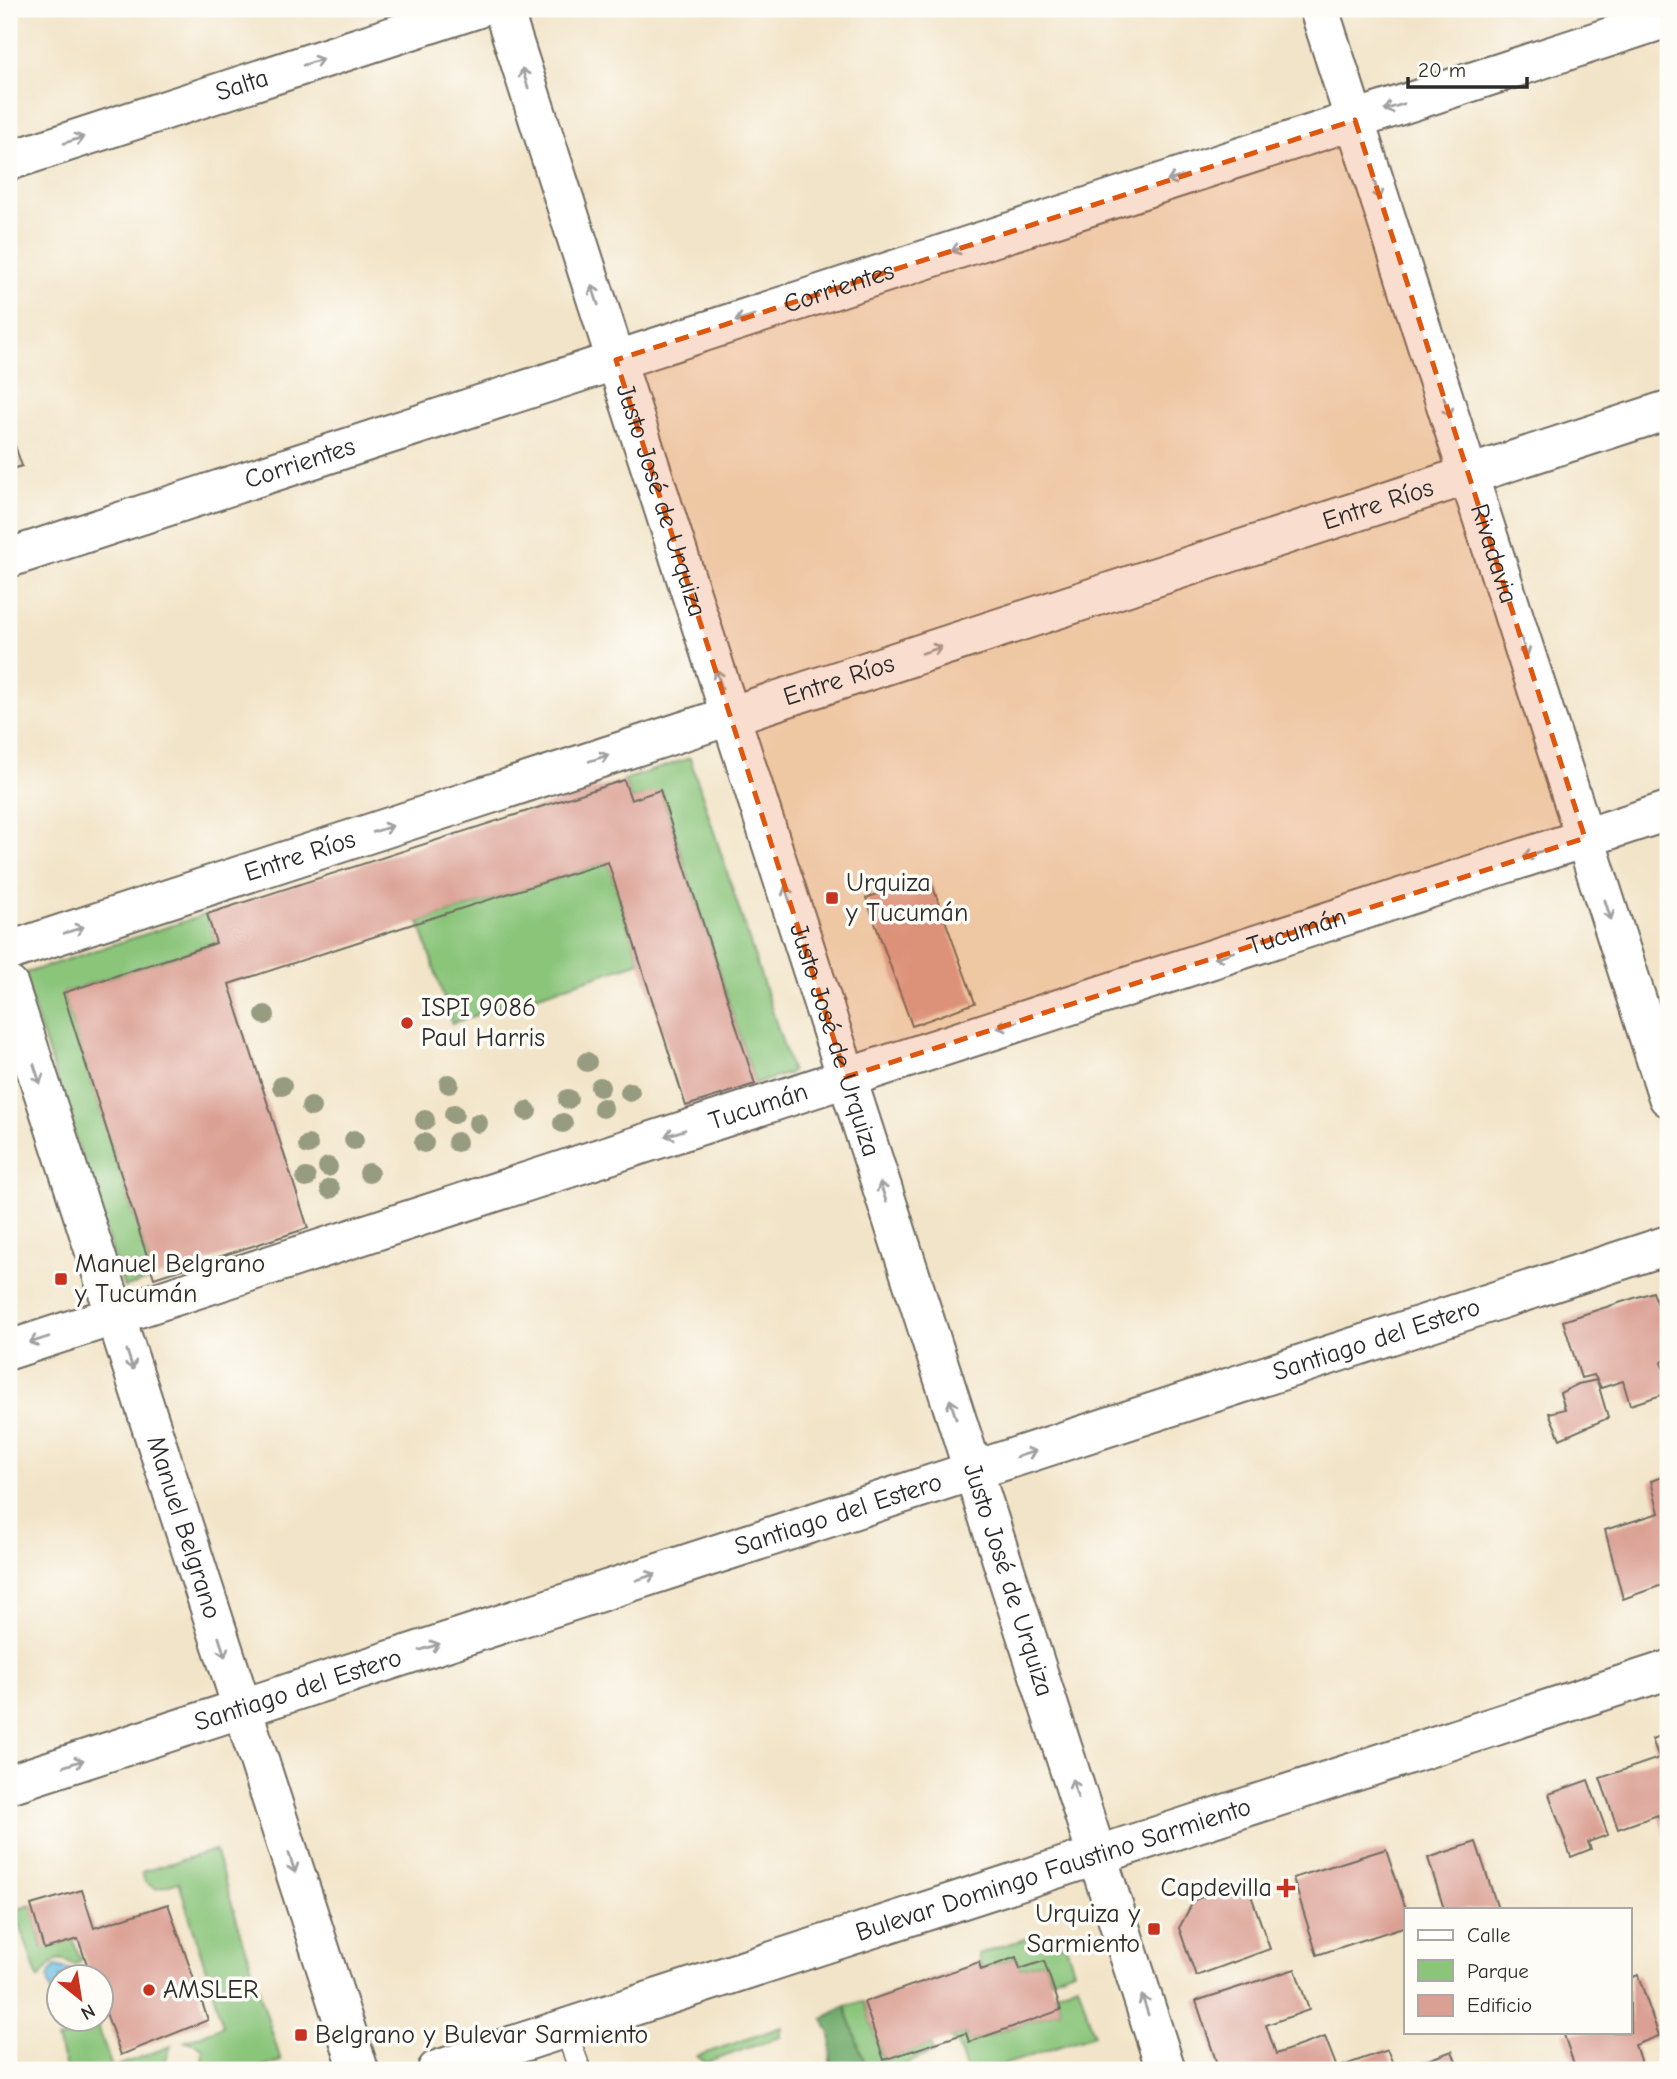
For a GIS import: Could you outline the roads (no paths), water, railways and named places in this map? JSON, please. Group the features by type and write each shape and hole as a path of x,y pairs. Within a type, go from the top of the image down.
{"street":[{"name":"Salta","path":"9,161 476,9"},
{"name":"Justo José de Urquiza","path":"503,9 1166,2070"},
{"name":"Rivadavia","path":"1319,9 1668,1097"},
{"name":"Corrientes","path":"9,558 1668,18"},
{"name":"Entre Ríos","path":"9,951 1668,410"},
{"name":"Tucumán","path":"9,1350 1668,811"},
{"name":"Manuel Belgrano","path":"9,986 359,2070"},
{"name":"Santiago del Estero","path":"9,1784 1668,1245"},
{"name":"Bulevar Domingo Faustino Sarmiento","path":"437,2070 1668,1670"}],"lane":[{"path":"565,2028 580,2070"}],"place":[{"name":"Urquiza y Tucumán","path":"832,898"},
{"name":"ISPI 9086 Paul Harris","path":"407,1023"},
{"name":"Manuel Belgrano y Tucumán","path":"61,1279"},
{"name":"Capdevilla","path":"1286,1888"},
{"name":"Urquiza y Sarmiento","path":"1154,1929"},
{"name":"AMSLER","path":"149,1990"},
{"name":"Belgrano y Bulevar Sarmiento","path":"301,2035"}]}
